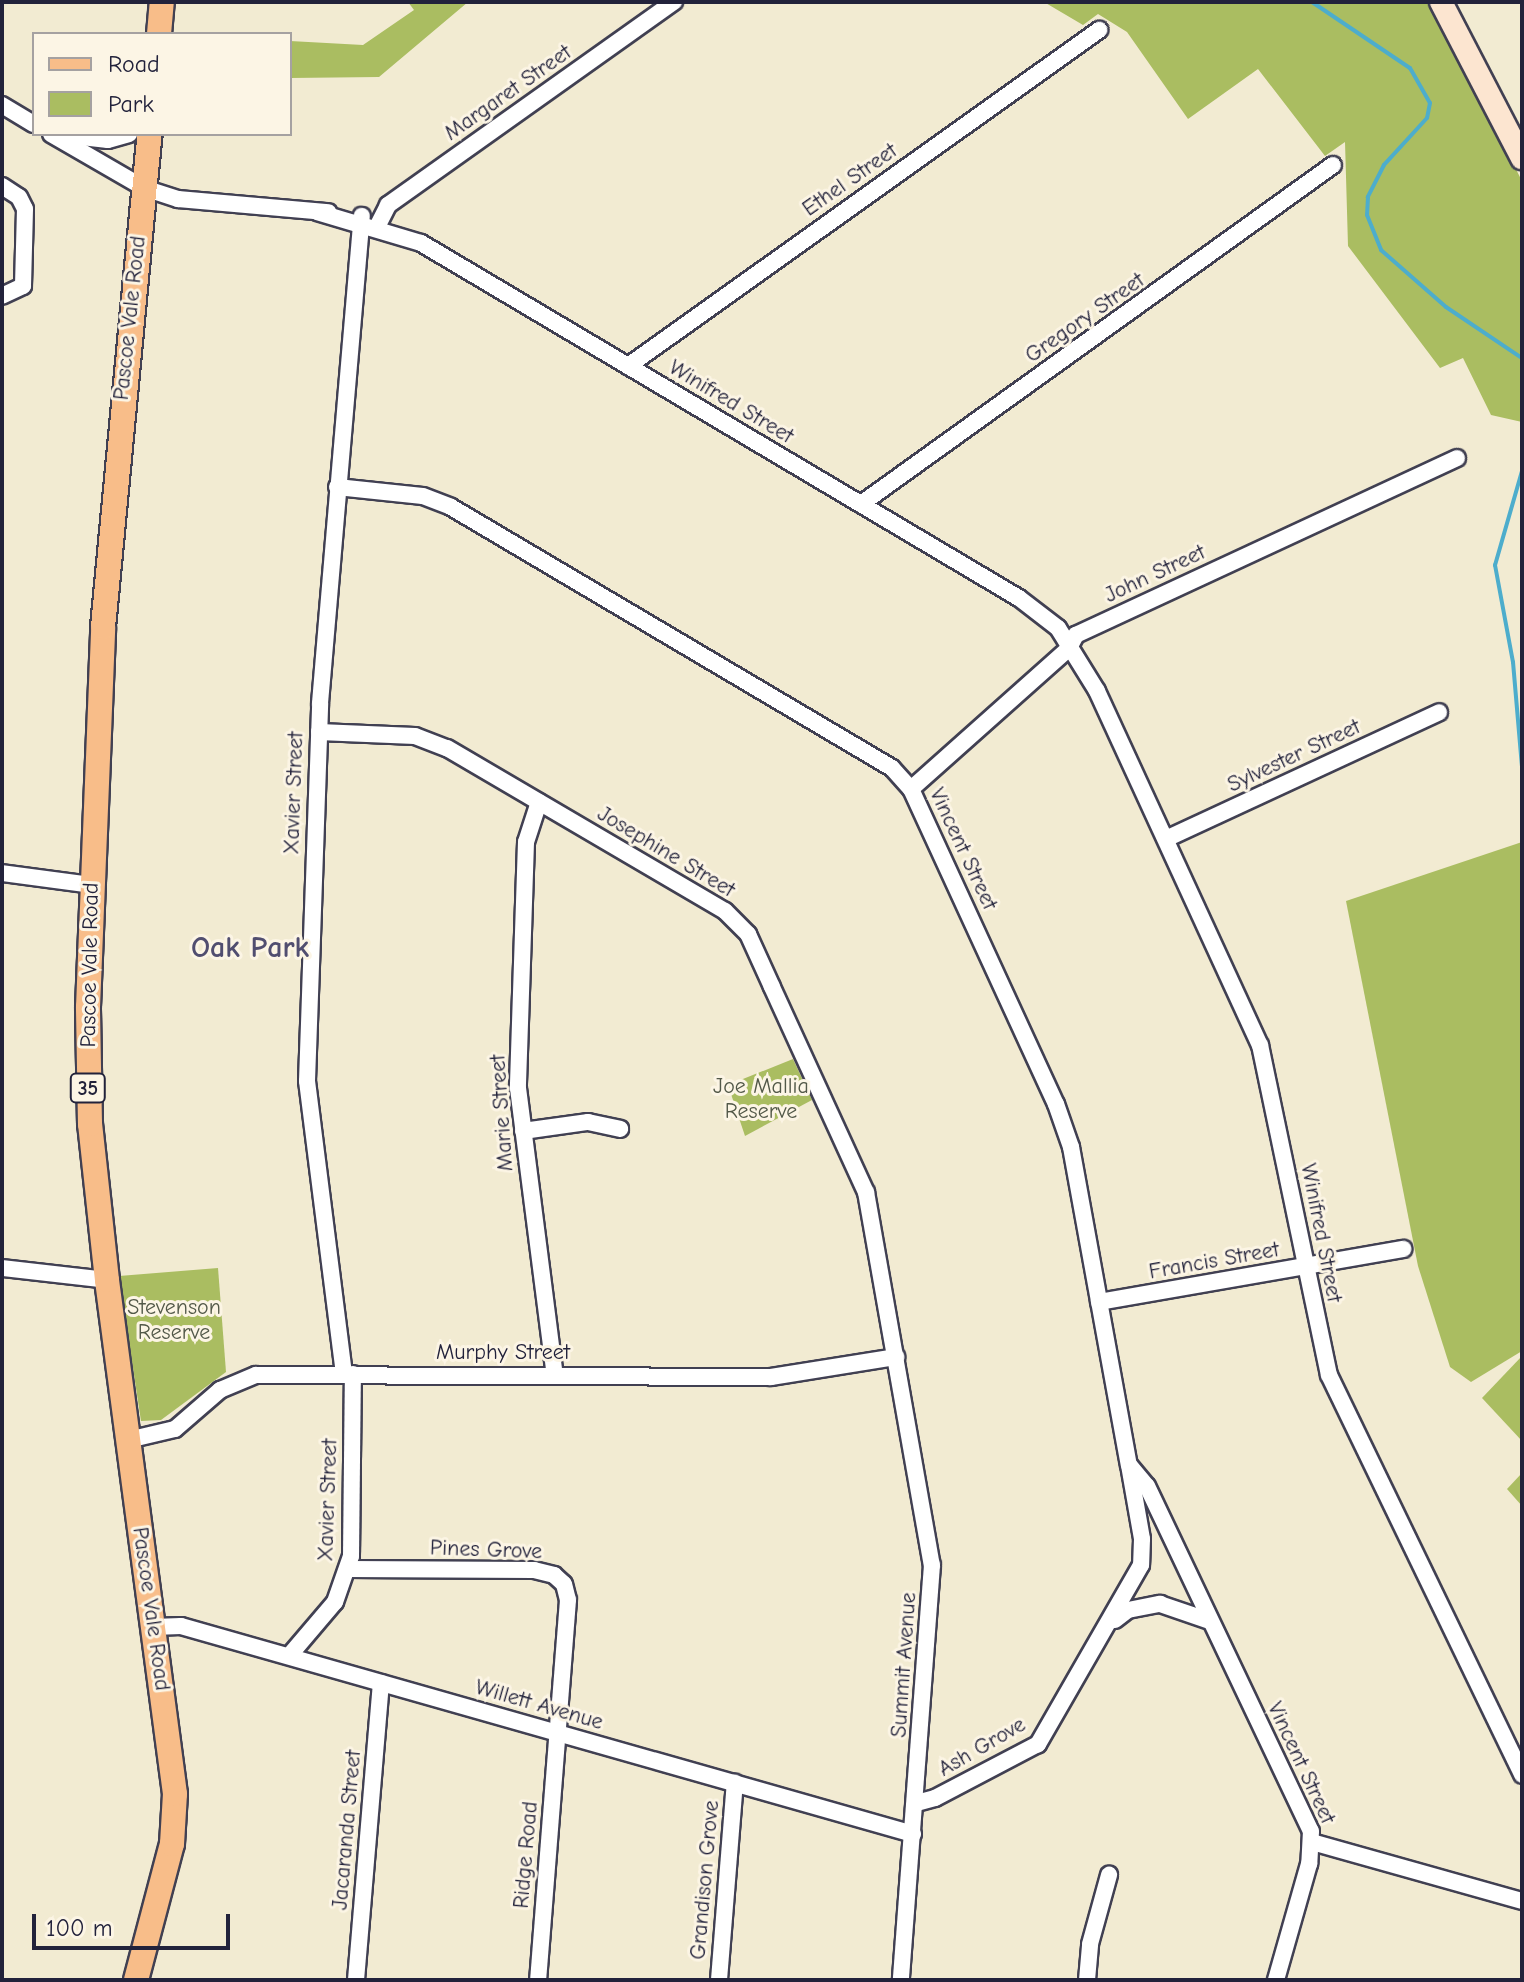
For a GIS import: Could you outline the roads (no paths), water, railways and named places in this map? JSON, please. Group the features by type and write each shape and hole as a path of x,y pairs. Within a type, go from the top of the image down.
{"main road":[{"path":"159,32 162,2"},
{"path":"1441,2 1522,158"},
{"name":"Pascoe Vale Road","path":"141,1978 170,1854 175,1808 107,1280 88,1072 103,627 150,136"}],"street":[{"name":"Margaret Street","path":"379,222 388,205 674,2"},
{"name":"Ethel Street","path":"628,366 1099,30"},
{"path":"2,105 32,123"},
{"name":"Winifred Street","path":"56,136 144,188 178,199 317,212 379,222 421,243 1019,598 1056,615 1097,691 1266,1062 1329,1375 1522,1775"},
{"path":"71,136 108,140 122,136"},
{"name":"Gregory Street","path":"861,504 1333,165"},
{"path":"2,186 19,197 25,209 23,286 2,296"},
{"name":"Xavier Street","path":"289,1656 326,1616 348,1569 348,1374 308,1106 319,732 361,219"},
{"name":"John Street","path":"911,789 1072,641 1457,458"},
{"name":"Vincent Street","path":"337,487 423,496 451,507 892,768 911,789 1065,1125 1136,1503"},
{"name":"Sylvester Street","path":"1166,839 1439,712"},
{"name":"Josephine Street","path":"319,732 429,739 725,911 748,934 866,1192 896,1357"},
{"name":"Marie Street","path":"539,802 526,842 518,1076 555,1375"},
{"path":"2,873 92,885"},
{"path":"523,1131 588,1122 620,1129"},
{"name":"Francis Street","path":"1100,1306 1403,1249"},
{"path":"2,1268 107,1280"},
{"name":"Murphy Street","path":"128,1440 170,1431 220,1390 256,1375 771,1377 896,1357"},
{"name":"Summit Avenue","path":"896,1357 932,1565 901,1980"},
{"name":"Vincent Street","path":"1129,1465 1147,1486 1159,1518 1312,1842 1518,1899"},
{"path":"1136,1503 1159,1518"},
{"name":"Ash Grove","path":"916,1803 935,1798 1038,1744 1141,1565 1136,1503"},
{"name":"Pines Grove","path":"348,1569 534,1570 560,1579 568,1600 557,1733"},
{"name":"Ash Grove","path":"1106,1630 1128,1610 1160,1604 1210,1621"},
{"name":"Willett Avenue","path":"153,1627 181,1626 913,1834"},
{"name":"Jacaranda Street","path":"356,1980 381,1683"},
{"name":"Ridge Road","path":"538,1980 557,1733"},
{"name":"Grandison Grove","path":"719,1980 735,1783"},
{"path":"1276,1980 1312,1842"},
{"path":"1087,1980 1090,1944 1109,1875"}],"waterway":[{"path":"1312,2 1410,68 1430,103 1427,118 1384,165 1368,197 1367,215 1381,250 1446,307 1522,358"},
{"path":"1522,471 1495,565 1513,662 1522,766"}],"district":[{"name":"Oak Park","path":"250,948"}],"park label":[{"name":"Joe Mallia Reserve","path":"761,1098"},
{"name":"Stevenson Reserve","path":"174,1320"}]}
